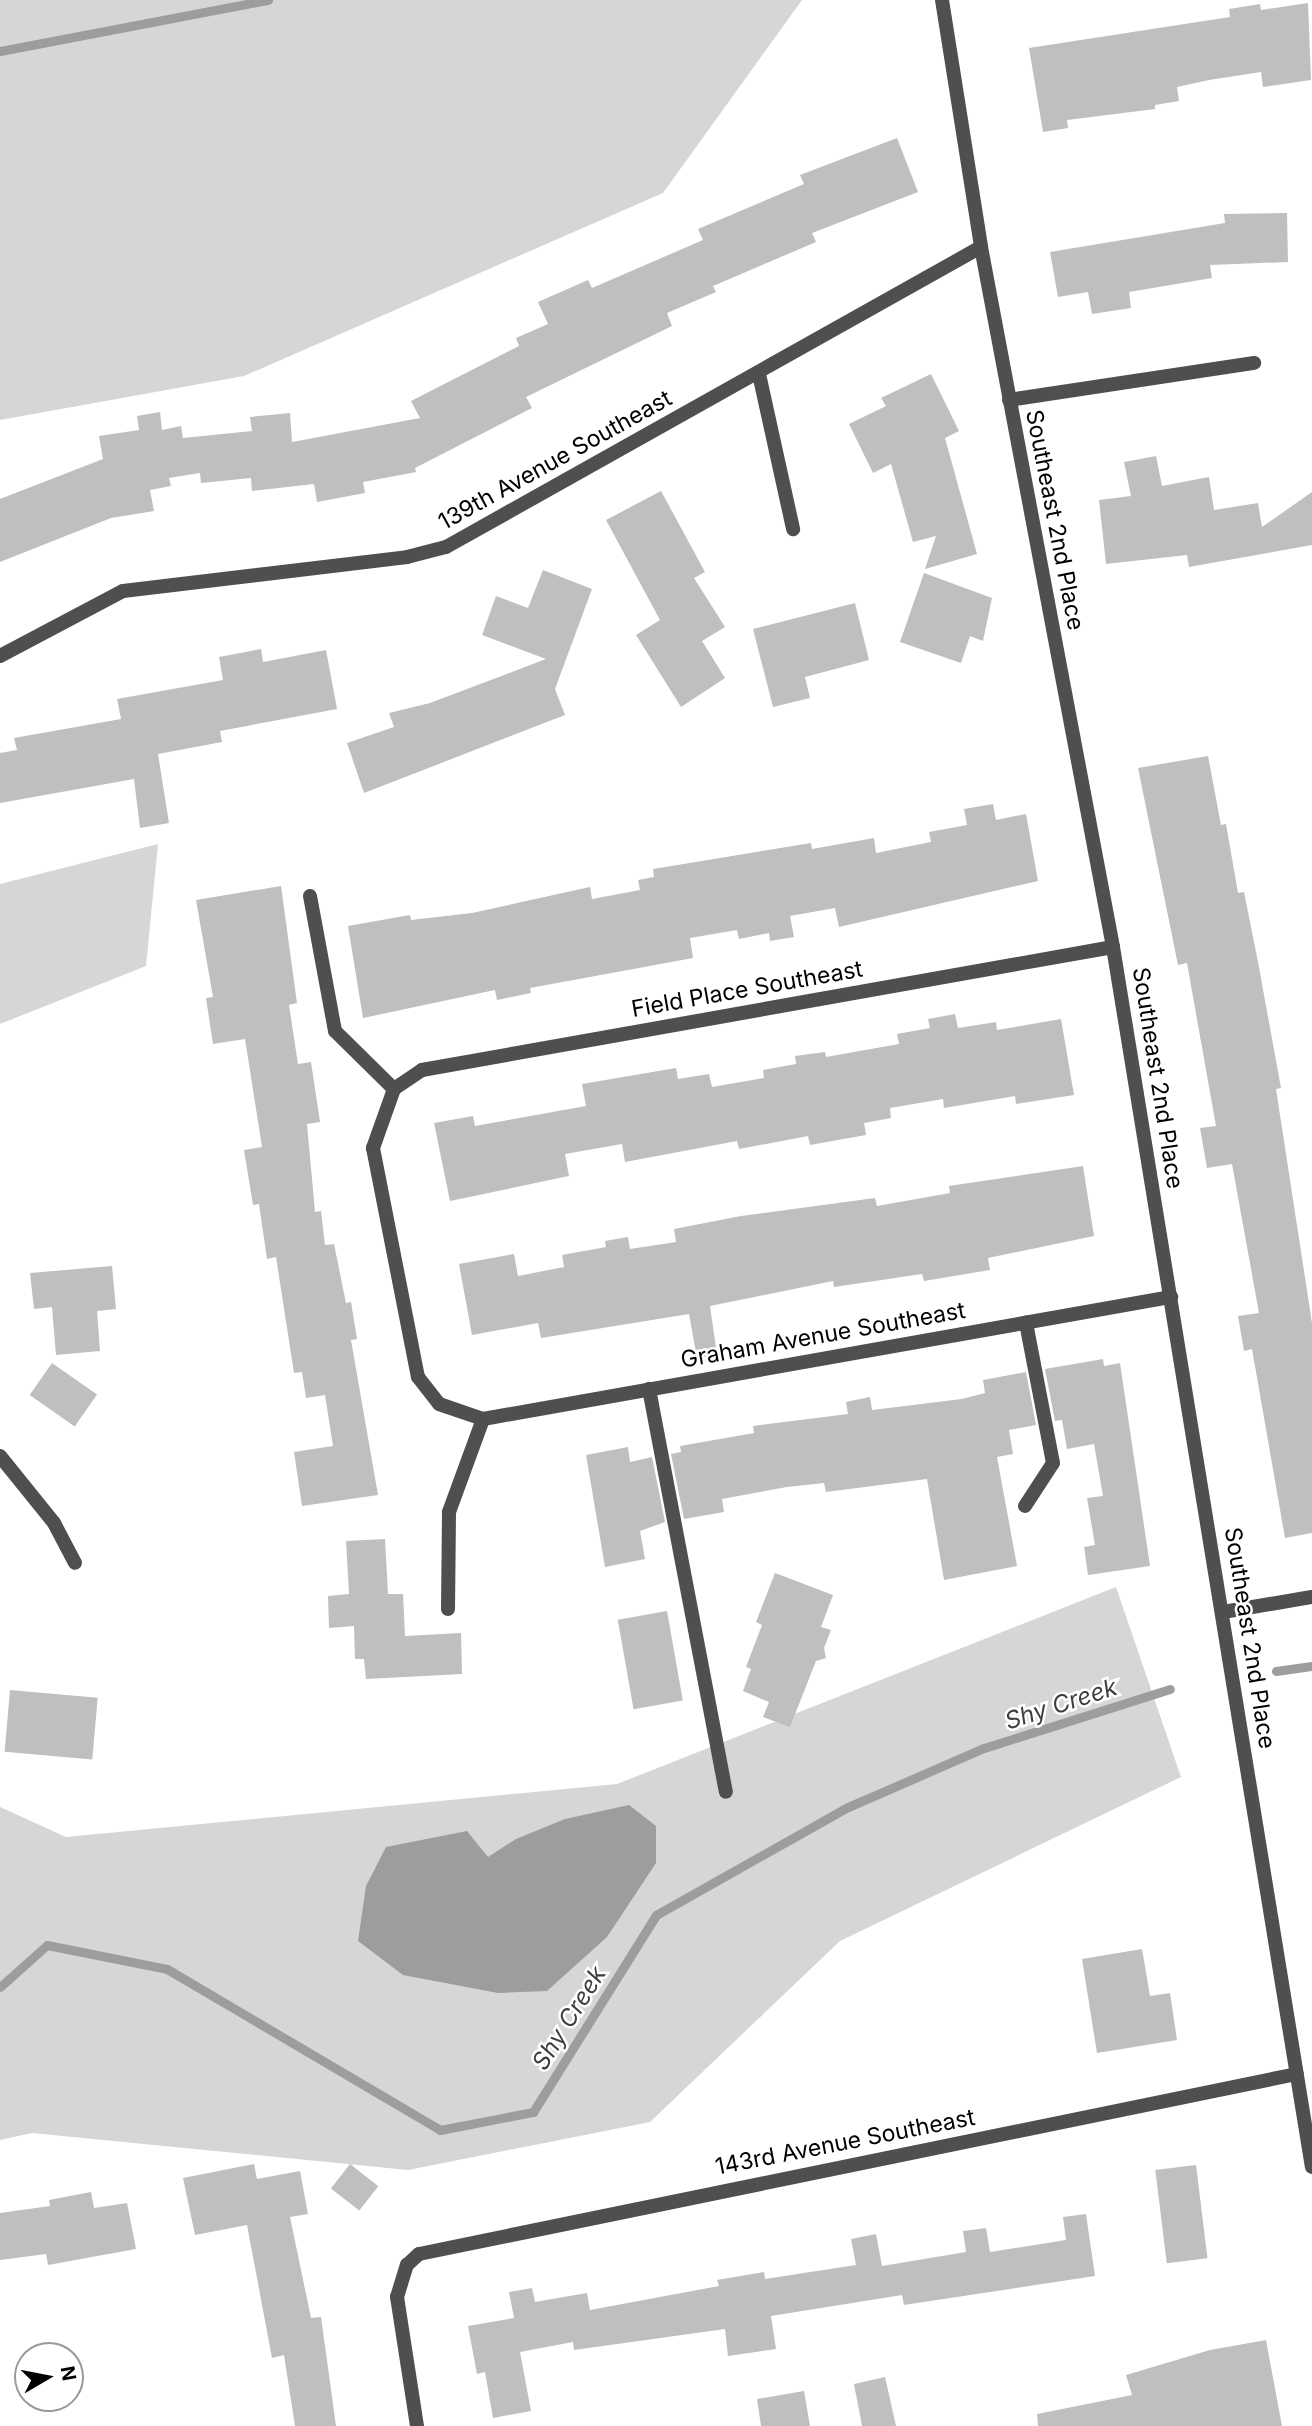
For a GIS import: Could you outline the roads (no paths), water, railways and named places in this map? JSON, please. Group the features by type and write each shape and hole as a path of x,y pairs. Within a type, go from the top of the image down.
{"street":[{"name":"Southeast 2nd Place","path":"942,0 981,247 1113,947 1312,2167"},
{"name":"139th Avenue Southeast","path":"0,656 123,591 407,557 446,547 759,374 981,247"},
{"path":"1009,400 1254,363"},
{"path":"759,374 793,529"},
{"path":"310,896 335,1031 394,1089 373,1148 418,1377 439,1404 483,1419 449,1512 448,1609"},
{"name":"Field Place Southeast","path":"394,1089 422,1070 1113,947"},
{"name":"Graham Avenue Southeast","path":"483,1419 1171,1297"},
{"path":"1025,1506 1052,1463 1026,1323"},
{"path":"649,1389 726,1792"},
{"path":"0,1455 54,1523 75,1563"},
{"path":"1223,1612 1312,1597"},
{"name":"143rd Avenue Southeast","path":"417,2426 397,2297 407,2265 432,2249 1297,2074"}],"waterway":[{"path":"0,51 268,0"},
{"name":"Shy Creek","path":"1276,1671 1312,1666"},
{"name":"Shy Creek","path":"0,1987 47,1945 167,1969 440,2130 533,2112 656,1915 848,1807 984,1748 1170,1689"}]}
